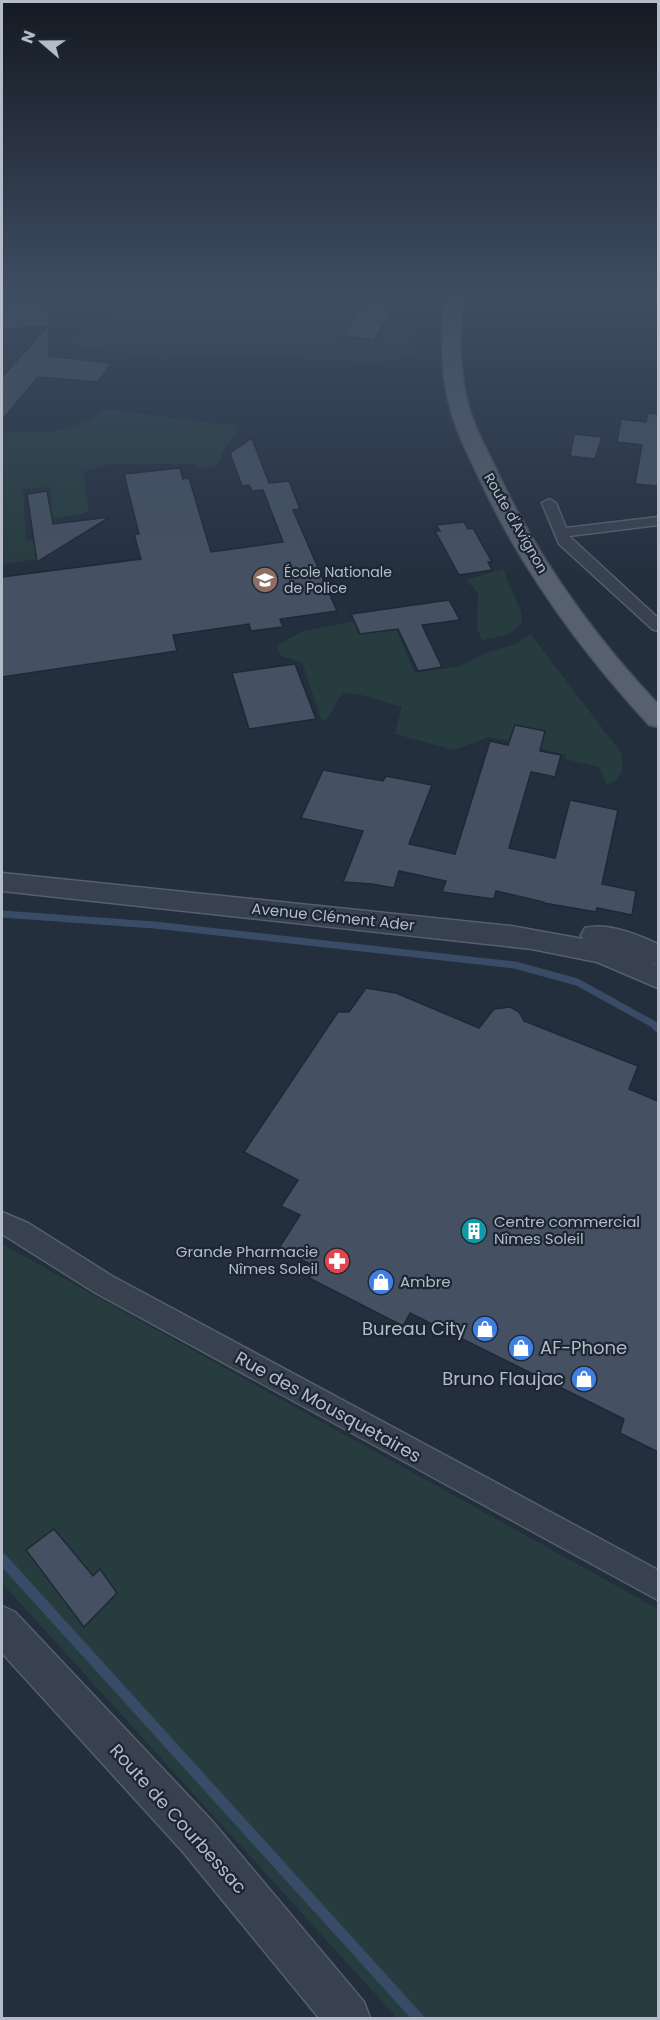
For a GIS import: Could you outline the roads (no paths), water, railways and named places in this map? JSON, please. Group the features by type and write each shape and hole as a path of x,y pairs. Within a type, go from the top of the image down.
{"main road":[{"name":"Route d'Avignon","path":"456,389 462,419 491,485 532,557 597,648 658,718"},
{"name":"Route d'Avignon","path":"474,389 487,436 512,489 548,550 608,632 630,656"}],"street":[{"path":"549,503 564,541 658,626"},
{"path":"560,533 658,521"},
{"name":"Avenue Clément Ader","path":"2,865 307,906 592,935 634,944 658,955"},
{"name":"Avenue Clément Ader","path":"2,882 511,936 584,947 614,957 658,978"},
{"name":"Rue des Mousquetaires","path":"2,1222 103,1284 658,1586"},
{"name":"Route de Courbessac","path":"2,1625 198,1837 348,2019"}],"waterway":[{"path":"2,914 154,925 515,965 577,982 653,1024 658,1029"},
{"path":"2,1559 418,2018"}],"place":[{"name":"École Nationale de Police","path":"265,580"},
{"name":"Centre commercial Nîmes Soleil","path":"474,1231"},
{"name":"Grande Pharmacie Nîmes Soleil","path":"337,1261"},
{"name":"Ambre","path":"381,1282"},
{"name":"Bureau City","path":"485,1329"},
{"name":"AF-Phone","path":"521,1348"},
{"name":"Bruno Flaujac","path":"584,1379"}]}
